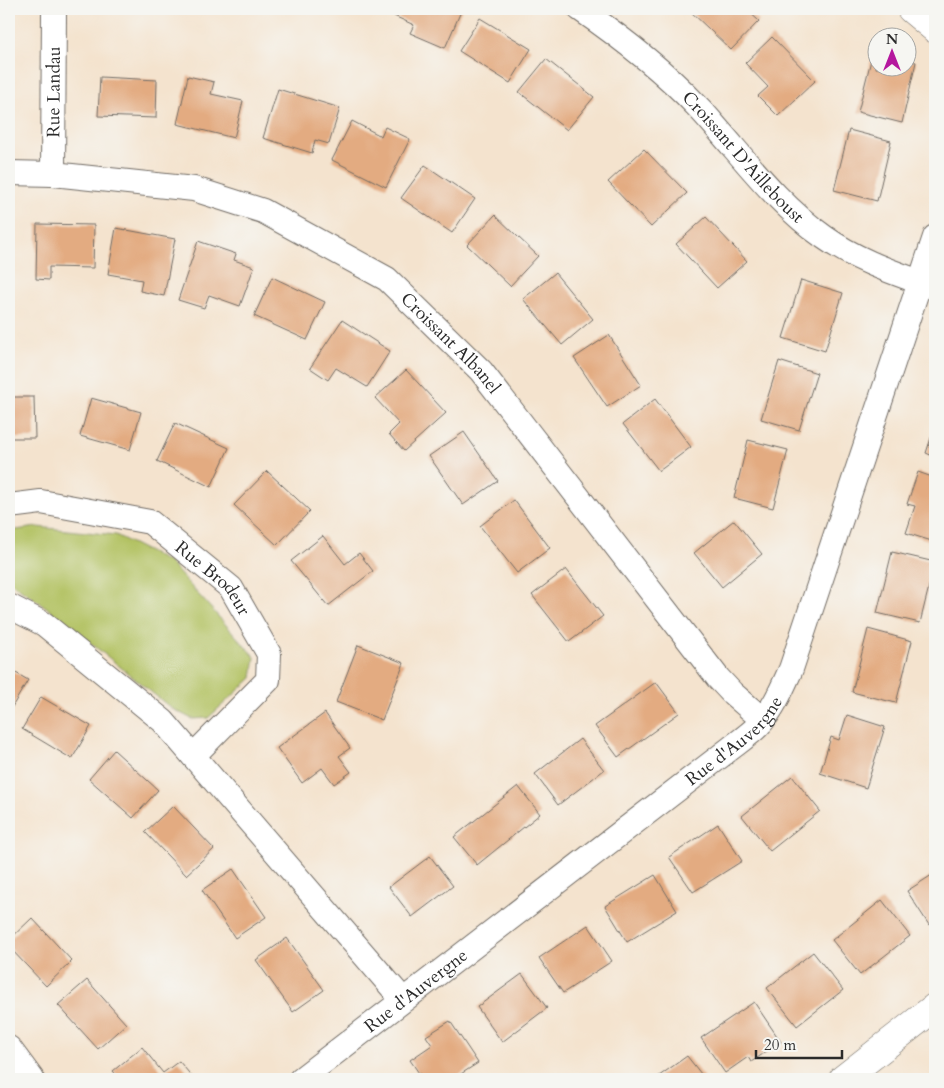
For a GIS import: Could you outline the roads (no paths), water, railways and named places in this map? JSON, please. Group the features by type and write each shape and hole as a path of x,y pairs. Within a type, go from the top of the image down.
{"main road":[{"path":"911,9 935,29"},
{"path":"843,1079 935,1007"}],"street":[{"name":"Rue Landau","path":"53,174 54,9"},
{"name":"Croissant D'Ailleboust","path":"580,9 633,48 698,106 776,196 803,221 842,249 871,263 920,282"},
{"name":"Croissant Albanel","path":"9,173 53,174 194,189 263,211 388,279 481,371 718,678 763,720"},
{"name":"Rue d'Auvergne","path":"301,1079 731,748 763,720 782,690 791,669 935,236"},
{"name":"Rue Brodeur","path":"9,506 41,502 150,522 231,588 268,654 268,680 193,756"},
{"path":"9,606 44,624 163,721 403,1000"},
{"path":"9,1048 32,1079"}]}
